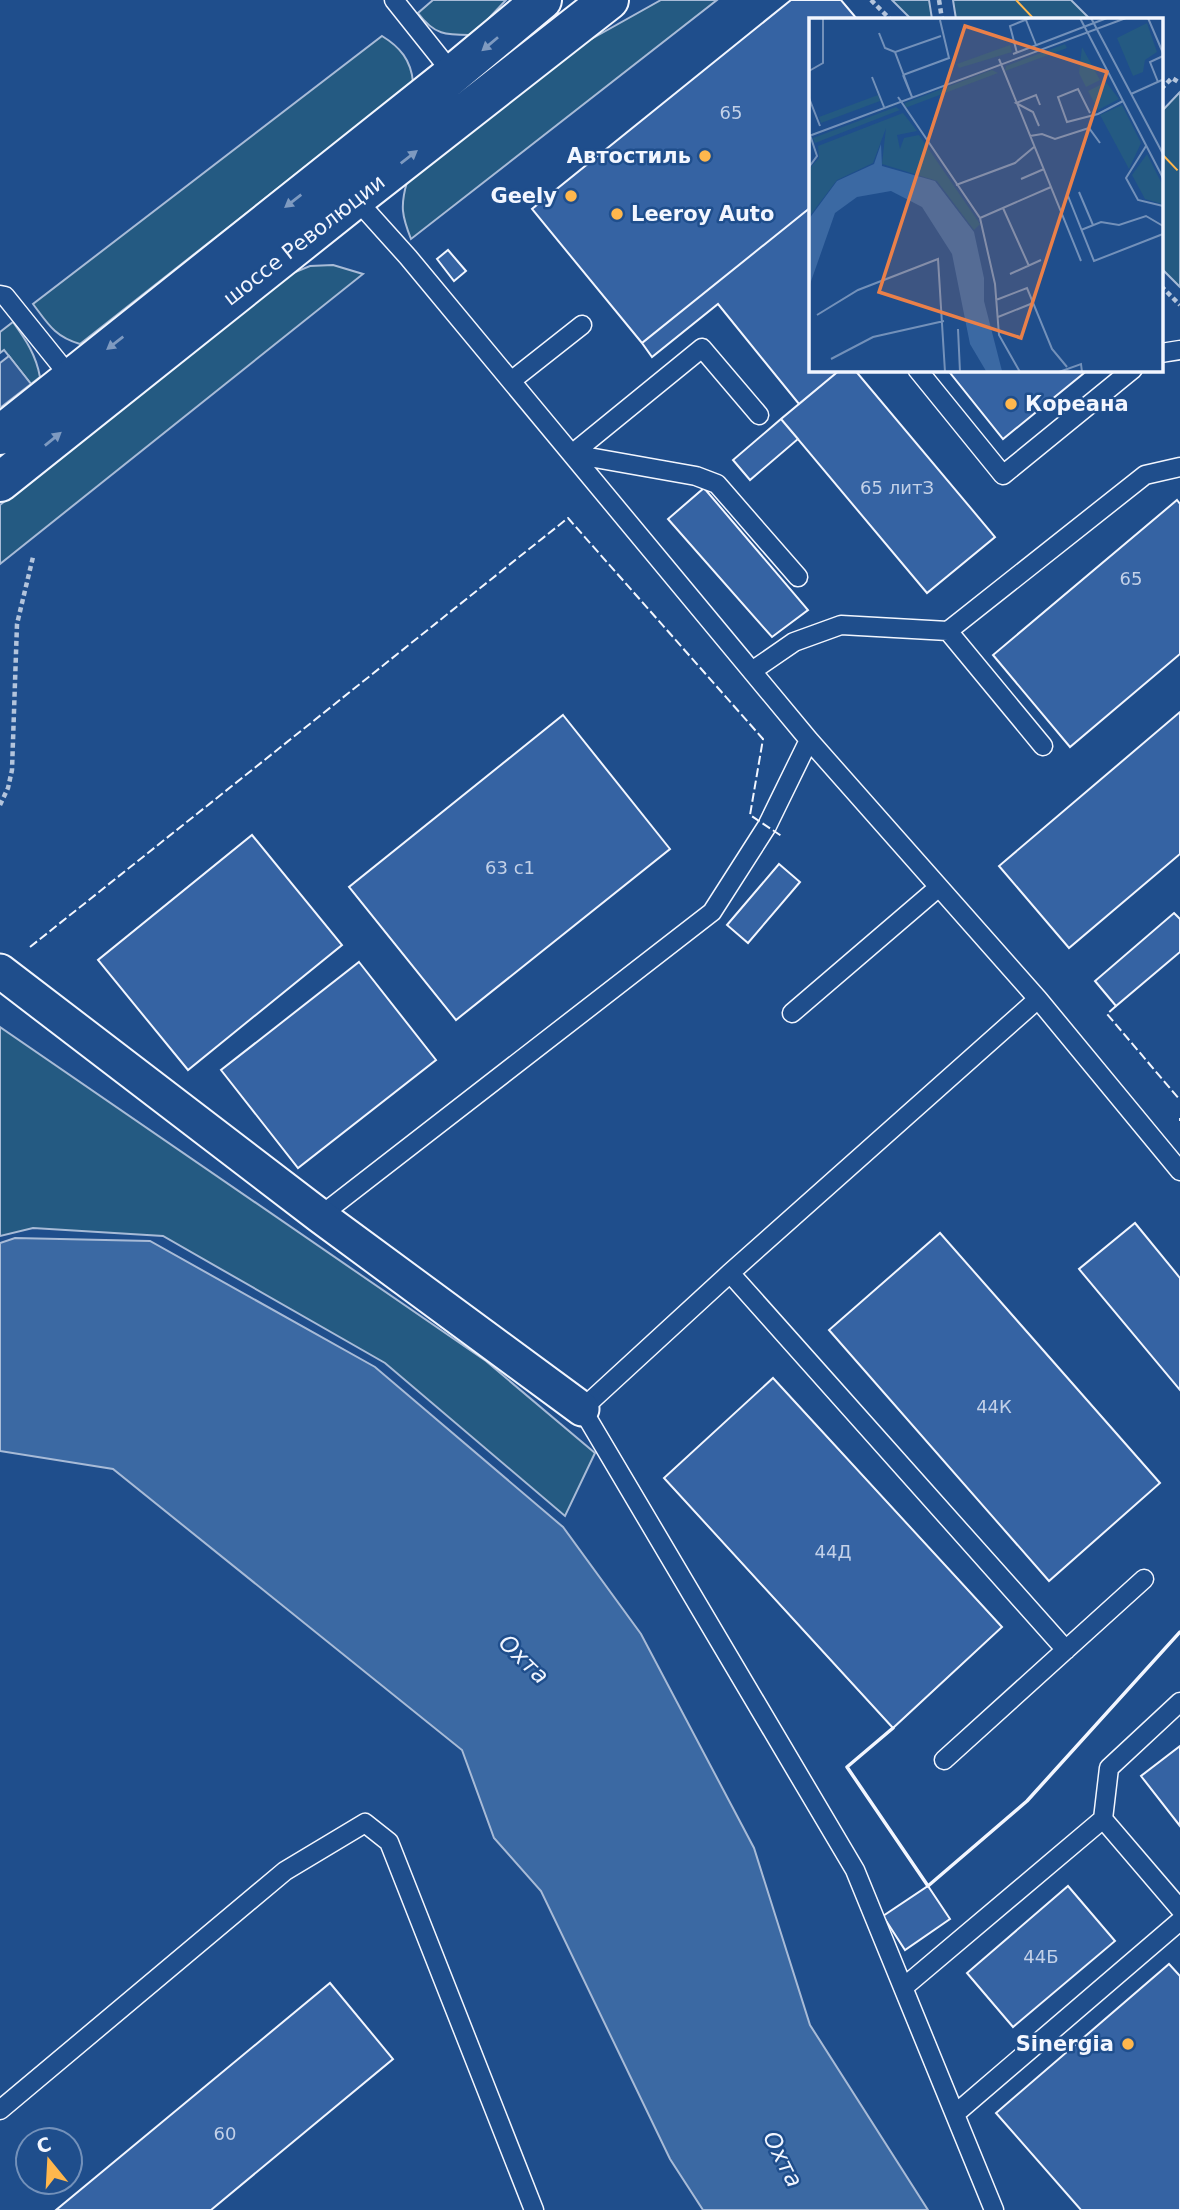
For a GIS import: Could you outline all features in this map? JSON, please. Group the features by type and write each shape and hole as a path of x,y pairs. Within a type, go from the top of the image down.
{"main road":[{"name":"шоссе Революции","path":"0,482 343,185 453,74 542,0"},
{"name":"шоссе Революции","path":"0,435 71,378 609,0"}],"street":[{"path":"0,971 320,1216 582,1409"}],"lane":[{"path":"394,0 453,74"},
{"path":"343,185 408,257 810,740 1038,999 1180,1171"},
{"path":"0,295 5,296 71,378"},
{"path":"511,381 582,325"},
{"path":"572,454 702,348 759,415"},
{"path":"1162,353 1180,350"},
{"path":"919,371 1003,475 1131,371"},
{"path":"572,454 696,476 718,485 798,577"},
{"path":"752,671 794,642 841,625 948,631 1145,475 1180,467"},
{"path":"948,631 1043,746"},
{"path":"320,1216 712,912 766,826 810,740"},
{"path":"792,1013 939,887"},
{"path":"994,2210 855,1870 582,1409 730,1273 1038,999"},
{"path":"730,1273 1066,1650"},
{"path":"944,1760 1144,1579"},
{"path":"904,1987 1103,1819 1109,1768 1180,1702"},
{"path":"1103,1819 1180,1909"},
{"path":"0,2110 285,1871 365,1823 389,1842 534,2210"},
{"path":"955,2114 1180,1921"}],"path":[{"path":"871,0 889,18"},
{"path":"939,0 942,18"},
{"path":"1162,88 1172,78 1180,83"},
{"path":"1162,287 1180,305"},
{"path":"0,805 12,770 17,624 33,557"}],"shaded area":[{"path":"433,0 506,0 473,35 442,33 424,21 418,13"},
{"path":"661,0 717,0 411,239 403,211 407,182 561,56"},
{"path":"892,0 929,0 932,18 910,18"},
{"path":"953,0 1071,0 1089,18 956,18"},
{"path":"382,36 404,55 413,82 80,344 64,338 48,324 33,304"},
{"path":"1180,92 1180,287 1162,269 1162,111"},
{"path":"333,265 363,274 0,564 0,505 288,275 310,266"},
{"path":"13,322 36,362 40,377 31,384 4,350 0,353 0,332"},
{"path":"9,356 31,384 0,408 0,363"},
{"path":"0,1027 486,1361 595,1453 565,1516 385,1363 163,1236 33,1228 0,1236"}],"water":[{"name":"Охта","path":"15,1238 150,1241 375,1367 563,1527 641,1634 754,1848 810,2025 928,2210 703,2210 670,2159 541,1891 494,1838 462,1750 113,1469 0,1451 0,1243"}],"building":[{"path":"791,0 841,0 856,18 809,18 809,209 642,343 532,209"},
{"path":"809,209 809,371 839,371 799,404 718,304 652,357 642,343"},
{"path":"448,250 466,271 454,281 437,259"},
{"path":"839,371 856,371 995,537 927,593 781,419"},
{"name":"Кореана","path":"949,371 1087,371 1003,439"},
{"path":"781,419 798,439 750,480 733,460"},
{"path":"704,488 808,610 772,637 668,519"},
{"path":"1177,500 1180,504 1180,654 1070,747 993,655"},
{"path":"1180,712 1180,854 1069,948 999,866"},
{"path":"563,715 670,849 456,1020 349,887"},
{"path":"252,835 342,945 188,1070 98,960"},
{"path":"779,864 800,882 748,943 727,925"},
{"path":"1174,913 1180,919 1180,952 1116,1006 1095,981"},
{"path":"359,962 436,1060 298,1168 221,1070"},
{"path":"1135,1223 1180,1278 1180,1390 1079,1269"},
{"path":"940,1233 1160,1483 1049,1581 829,1330"},
{"path":"773,1378 1002,1627 893,1728 664,1478"},
{"path":"1180,1746 1180,1826 1141,1776"},
{"path":"928,1886 950,1919 905,1950 883,1916"},
{"path":"1068,1886 1115,1941 1013,2027 967,1973"},
{"name":"Sinergia","path":"1169,1964 1180,1976 1180,2210 1081,2210 996,2113"},
{"path":"330,1983 393,2059 211,2210 56,2210 73,2196 84,2196 84,2187"}],"fence":[{"path":"30,947 568,518 763,739 750,815 783,837"},
{"path":"1116,1006 1107,1014 1180,1100"}],"wall":[{"path":"893,1728 847,1767 928,1886 1027,1801 1180,1632"}],"power":[{"path":"1016,0 1033,18"},
{"path":"1162,154 1180,173"}],"place":[{"name":"Автостиль","path":"705,156"},
{"name":"Geely","path":"571,196"},
{"name":"Leeroy Auto","path":"617,214"},
{"name":"Кореана","path":"1011,404"},
{"name":"Sinergia","path":"1128,2044"}]}
